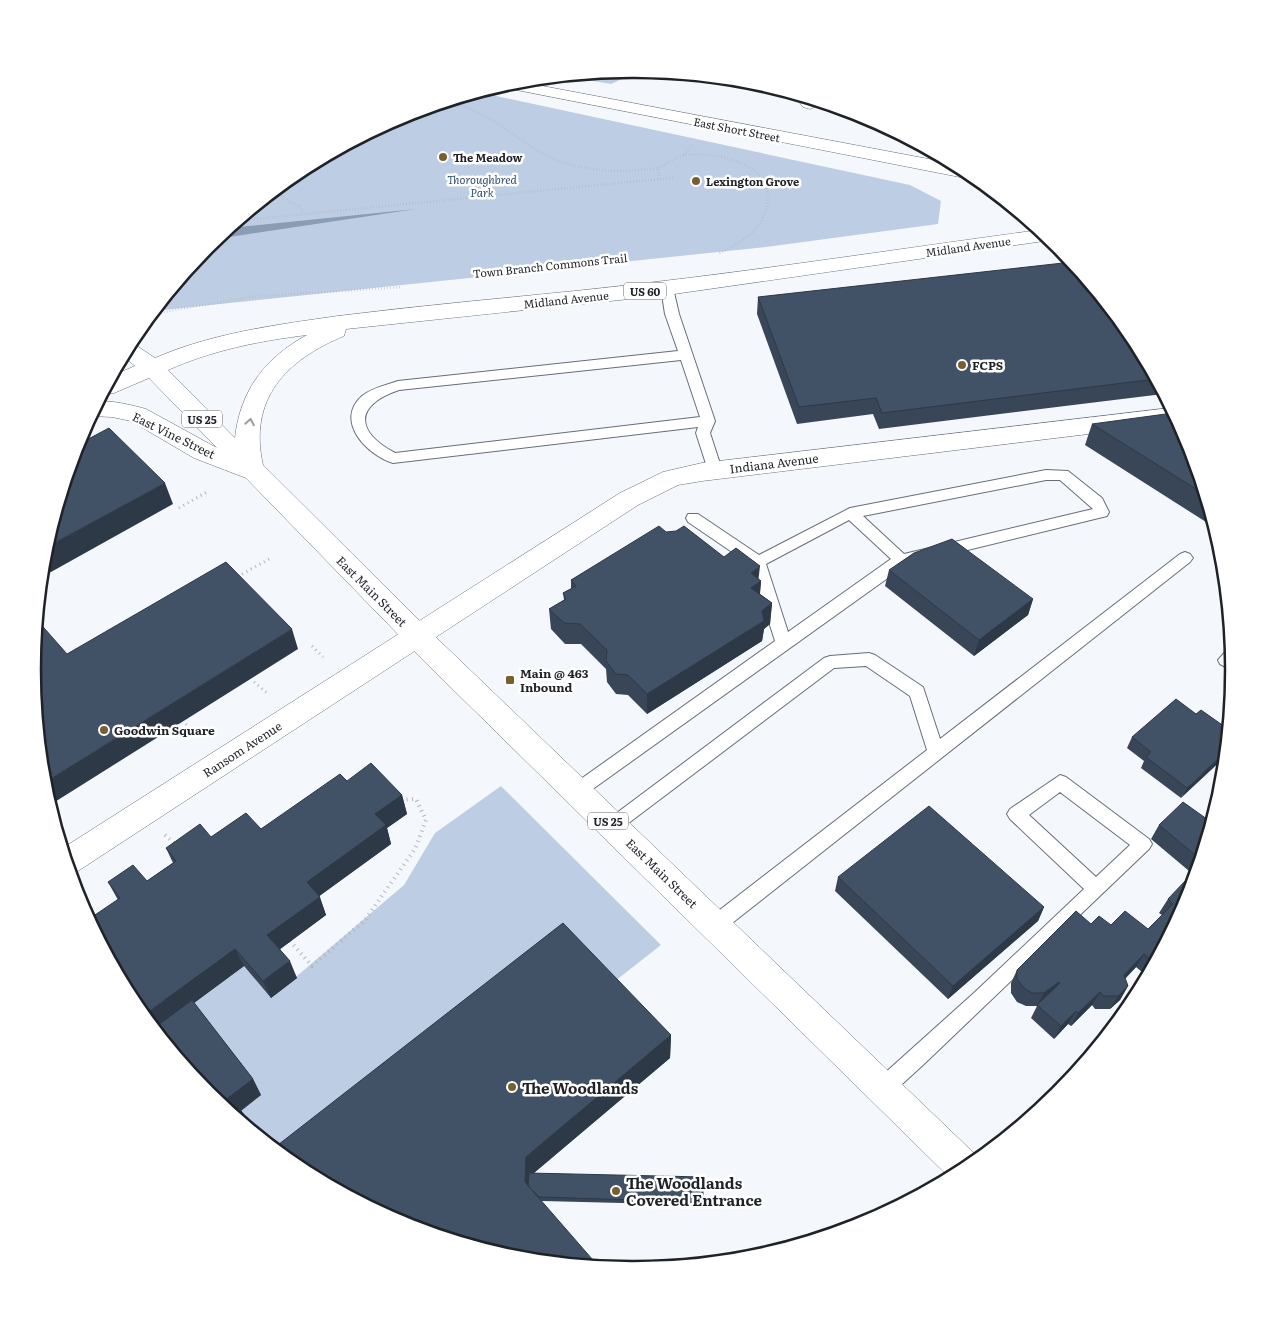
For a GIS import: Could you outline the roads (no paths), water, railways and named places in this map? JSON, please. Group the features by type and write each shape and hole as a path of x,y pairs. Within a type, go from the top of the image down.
{"main road":[{"name":"East Short Street","path":"525,88 949,169"},
{"name":"Midland Avenue","path":"151,368 188,352 240,338 370,319 667,288 1034,236"},
{"path":"252,470 246,440 253,404 262,384 272,371 317,338 370,319"},
{"name":"East Main Street","path":"134,353 151,368 418,637 960,1163"},
{"path":"116,384 151,368"},
{"name":"East Vine Street","path":"101,409 138,415 203,452 252,470"},
{"name":"Indiana Avenue","path":"418,637 629,499 672,478 715,470 1168,417"},
{"name":"Ransom Avenue","path":"73,858 418,637"}],"lane":[{"path":"667,288 686,355 708,421 703,433 715,470"},
{"path":"686,355 398,386 378,393 363,404 358,418 360,433 380,452 393,458 708,421"},
{"path":"577,791 901,560 1102,512 1097,502 1062,475 1046,475 850,513 758,562"},
{"path":"850,513 901,560"},
{"path":"693,518 758,562 784,644"},
{"path":"715,925 1185,558"},
{"path":"612,826 830,662 869,659 917,692 936,752"},
{"path":"883,1088 917,1060 1096,889 1143,844 1060,782 1016,814 1096,889"}],"place":[{"name":"The Meadow","path":"443,157"},
{"name":"Lexington Grove","path":"696,181"},
{"name":"FCPS","path":"962,365"},
{"name":"Main @ 463 Inbound","path":"510,680"},
{"name":"Goodwin Square","path":"104,730"},
{"name":"The Woodlands","path":"512,1087"},
{"name":"The Woodlands Covered Entrance","path":"616,1191"}],"park label":[{"name":"Thoroughbred Park","path":"482,185"}]}
